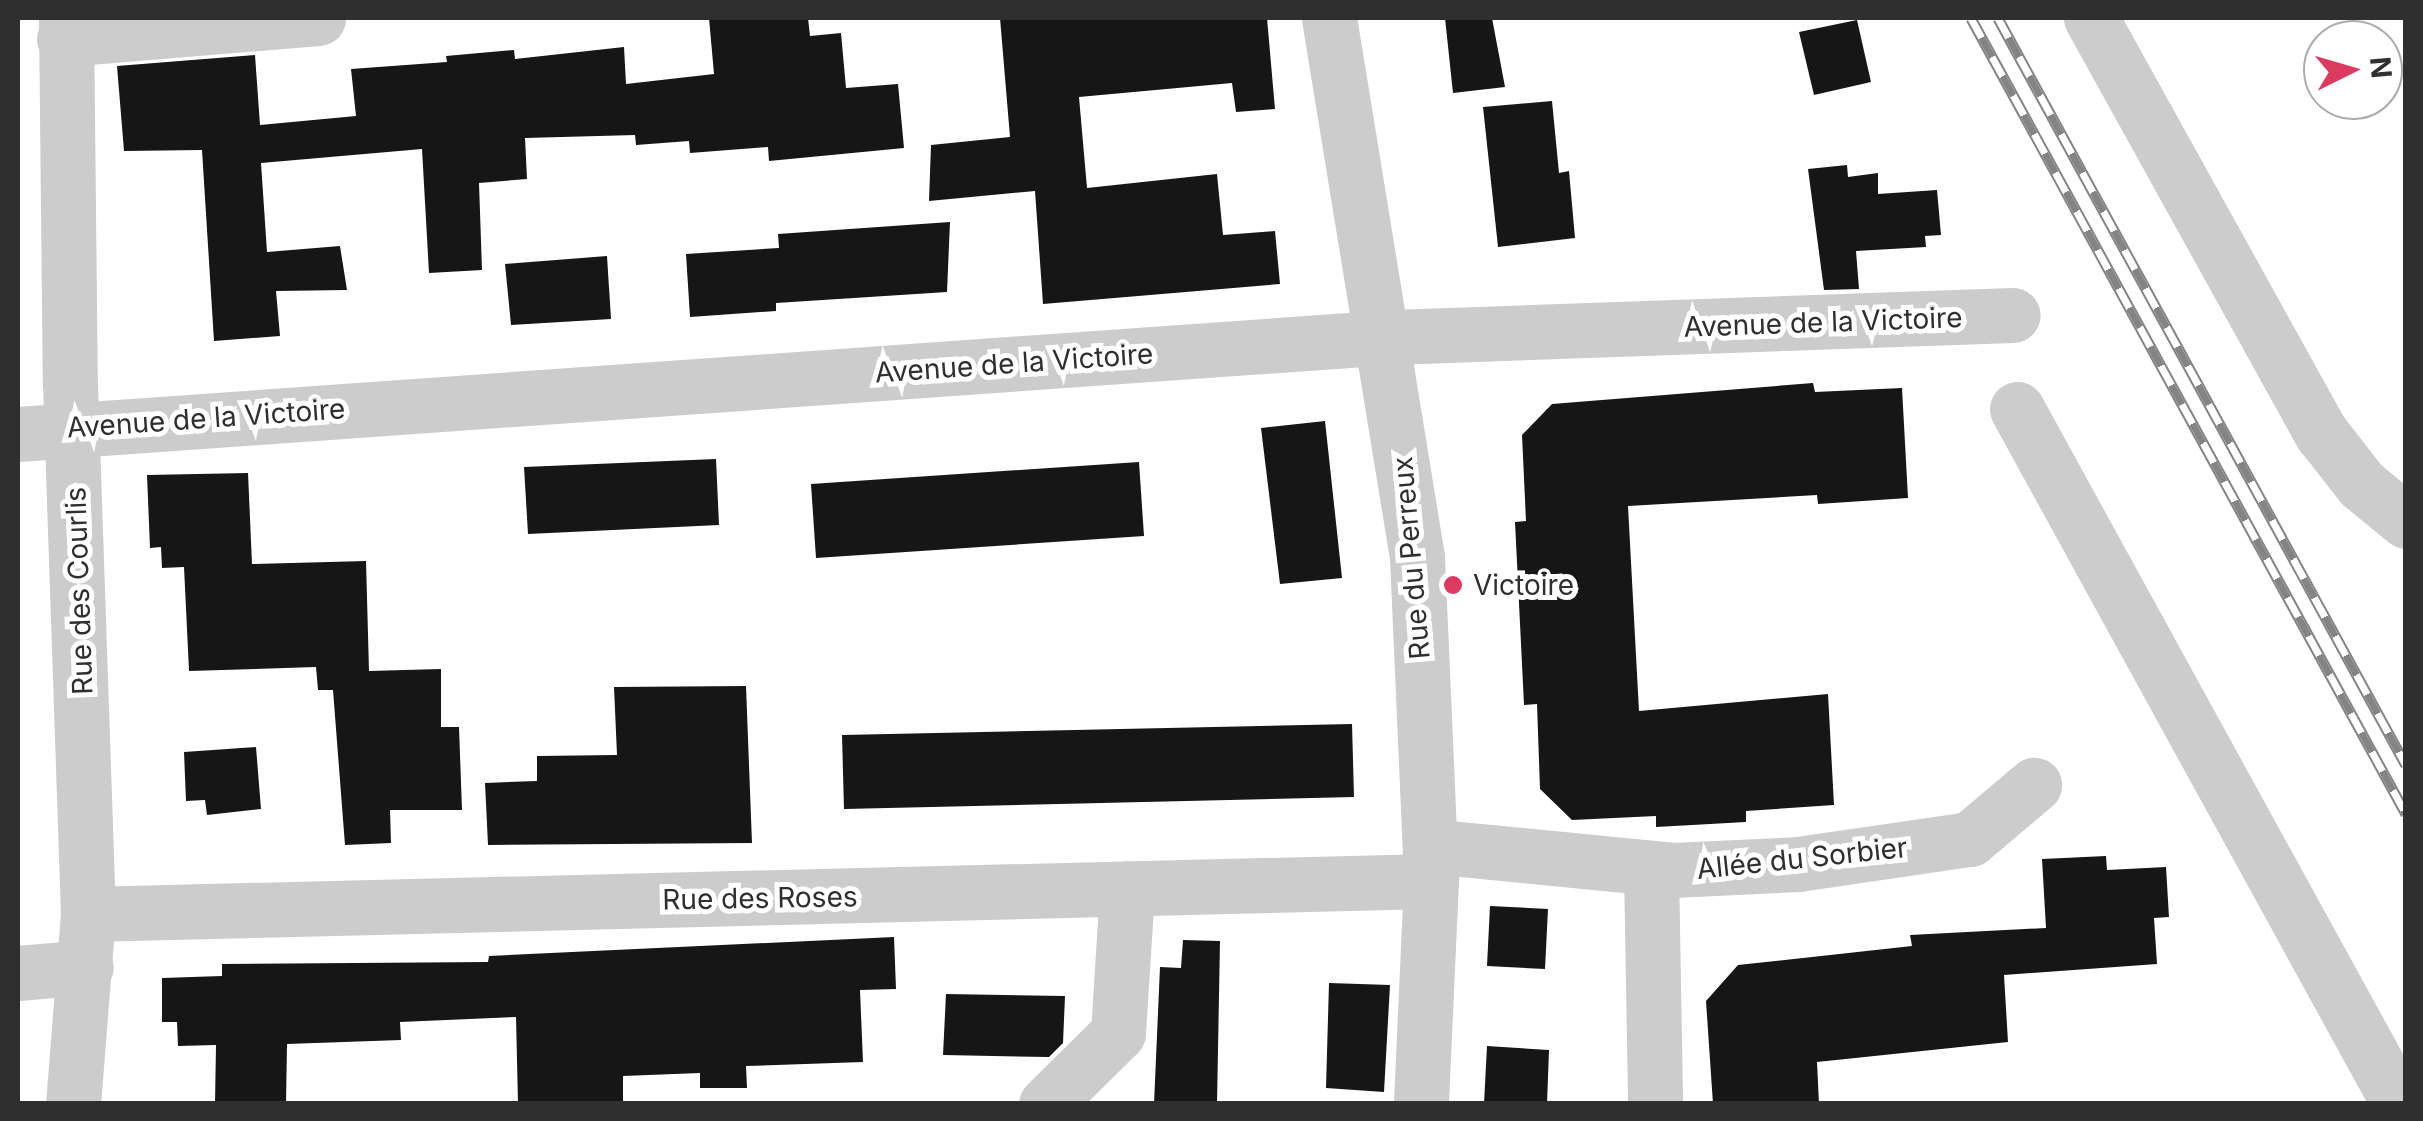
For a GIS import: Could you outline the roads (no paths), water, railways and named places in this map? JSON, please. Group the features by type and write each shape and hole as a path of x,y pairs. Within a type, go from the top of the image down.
{"street":[{"path":"65,28 318,18"},
{"name":"Rue du Perreux","path":"1329,18 1385,337 1417,557 1430,863 1422,1104"},
{"path":"2092,18 2322,434 2362,484 2406,521"},
{"name":"Rue des Courlis","path":"65,28 88,914 73,1104"},
{"name":"Avenue de la Victoire","path":"18,434 75,426 1385,337 2013,315"},
{"path":"2017,409 2399,1104"},
{"name":"Allée du Sorbier","path":"1430,863 1651,868 1798,864 1970,840 2034,785"},
{"name":"Rue des Roses","path":"88,914 1127,888 1430,863"},
{"path":"1651,868 1655,1104"},
{"path":"1046,1104 1118,1033 1127,888"},
{"path":"18,973 86,967"}],"railway":[{"path":"1971,18 2406,814"},
{"path":"1998,18 2406,765"}],"place":[{"name":"Victoire","path":"1453,585"}]}
